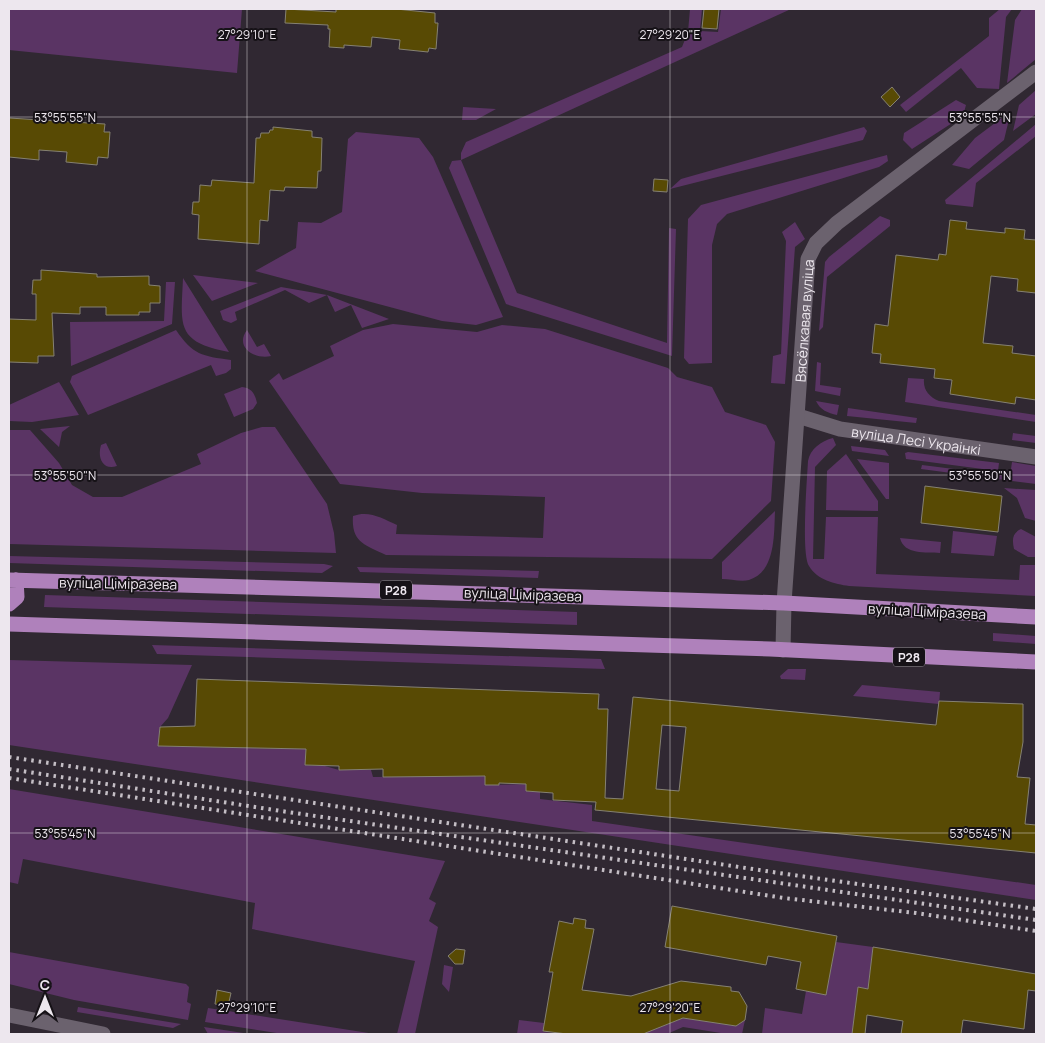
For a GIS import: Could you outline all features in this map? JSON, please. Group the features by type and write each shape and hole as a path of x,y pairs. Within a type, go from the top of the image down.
{"main road":[{"name":"вуліца Ціміразева","path":"12,580 784,603 1036,617"},
{"path":"9,604 13,603 17,597 12,580"},
{"name":"Р28","path":"9,624 783,650 1036,662"}],"street":[{"name":"Вясёлкавая вуліца","path":"783,650 784,603 807,265 816,242 837,223 1036,72"},
{"name":"вуліца Лесі Украінкі","path":"798,416 840,429 1036,457"},
{"path":"9,1015 103,1034"}],"shaded area":[{"path":"9,9 242,9 237,73 9,50"},
{"path":"690,9 702,9 700,31 718,32 721,9 791,9 461,160 461,153 466,142 682,47 688,32"},
{"path":"1000,9 1012,9 1006,17 999,89 977,88 961,68 906,112 900,105 989,36 989,18"},
{"path":"1022,9 1036,9 1036,59 1007,83 1015,20"},
{"path":"1036,90 1036,114 1013,131 1019,105"},
{"path":"956,100 966,105 963,116 912,149 903,140 904,133"},
{"path":"463,107 496,109 476,120 462,120"},
{"path":"1011,111 1004,140 969,169 952,165 975,138"},
{"path":"1036,124 1036,136 976,183 973,207 946,204 945,200"},
{"path":"864,127 867,131 863,140 670,189 681,179"},
{"path":"356,132 419,138 433,157 503,317 476,325 442,321 255,271 296,248 298,222 321,223 342,212 348,139"},
{"path":"887,155 888,161 879,167 727,214 717,224 712,245 712,363 689,364 684,358 688,219 701,205"},
{"path":"461,160 517,293 667,343 669,228 676,229 672,356 506,304 449,168 452,161"},
{"path":"880,216 890,220 890,226 827,277 823,327 819,331 825,262"},
{"path":"795,222 805,239 795,247 785,384 771,383 773,356 781,354 786,241 782,232"},
{"path":"193,275 258,283 212,301"},
{"path":"183,278 229,352 199,343 190,337 185,329 182,319"},
{"path":"166,282 175,282 172,324 71,366 70,322 164,321"},
{"path":"281,287 327,295 309,303 285,290 235,312 237,320 231,323 223,320 220,311"},
{"path":"327,295 389,319 362,328 351,305 335,312"},
{"path":"393,324 477,332 502,325 545,329 668,368 677,377 712,387 725,412 766,425 775,442 771,501 712,559 386,555 378,552 361,542 357,537 354,532 353,516 370,514 381,517 397,525 396,534 543,538 545,497 422,493 340,484 269,381 279,373 283,380 334,356 330,346 363,330"},
{"path":"176,330 188,345 199,353 231,360 231,369 226,373 216,376 211,365 88,415 70,382 72,376"},
{"path":"247,330 257,347 264,344 271,356 259,356 248,351 243,342"},
{"path":"817,362 821,363 820,385 841,388 840,396 815,391"},
{"path":"908,378 924,379 927,393 939,401 1036,415 1036,422 905,402"},
{"path":"59,382 79,415 32,422 9,421 9,405"},
{"path":"242,387 252,392 257,403 253,409 234,417 224,394"},
{"path":"816,401 839,405 837,415 825,411"},
{"path":"848,408 917,418 916,423 847,416"},
{"path":"70,426 62,432 59,447 40,429"},
{"path":"262,427 275,427 327,504 334,533 336,553 9,544 9,430 30,430 59,463 72,485 93,497 122,497 201,464 197,454 241,433"},
{"path":"1013,433 1036,436 1036,443 1012,440"},
{"path":"833,438 836,445 815,467 813,559 824,559 826,517 878,517 876,574 1019,580 1020,565 1036,565 1036,596 849,586 832,582 817,575 809,566 805,547 808,461 811,453 817,446"},
{"path":"106,443 117,466 108,467 102,462 100,454 101,445"},
{"path":"851,446 885,450 889,456 852,451"},
{"path":"905,453 999,463 998,471 906,459"},
{"path":"846,454 878,501 878,511 826,510 827,471"},
{"path":"857,459 889,463 889,499 886,499"},
{"path":"1012,462 1036,466 1036,484 921,469 922,465 1010,476"},
{"path":"1004,488 1036,490 1036,521 1025,518 1017,498"},
{"path":"775,511 772,551 764,569 758,576 749,580 722,579 722,562"},
{"path":"1021,529 1036,537 1036,557 1028,557 1014,549 1013,537"},
{"path":"953,531 997,536 994,556 951,553"},
{"path":"900,538 941,542 940,553 916,552 906,547"},
{"path":"9,556 324,564 333,566 322,573 9,563"},
{"path":"357,567 539,571 538,578 360,572"},
{"path":"45,595 577,612 577,625 44,607"},
{"path":"993,633 1036,636 1036,644 993,641"},
{"path":"152,645 601,659 605,669 157,654"},
{"path":"9,660 192,665 168,718 160,727 158,746 306,749 305,765 325,766 339,770 371,770 373,777 485,776 486,785 526,784 526,791 540,792 540,799 592,805 592,821 1036,885 1036,900 9,745"},
{"path":"788,669 806,669 805,680 781,679 780,676"},
{"path":"862,685 940,692 939,704 853,696"},
{"path":"9,789 445,861 429,899 436,903 429,921 438,927 415,1034 397,1034 415,961 252,929 255,903 23,859 18,884 9,882"},
{"path":"836,942 873,947 868,989 858,987 852,1034 762,1034 765,1008 802,1014 806,991 826,994"},
{"path":"9,952 186,984 189,987 187,1002 191,1004 188,1020 74,1000 9,984"},
{"path":"444,965 453,967 449,992 442,984"},
{"path":"78,1007 181,1024 173,1028 77,1012"},
{"path":"208,1008 375,1034 283,1034 205,1022"},
{"path":"683,1018 736,1026 745,1020 742,1034 727,1034 683,1027 667,1034 643,1034"},
{"path":"519,1020 544,1023 543,1032 567,1034 517,1034"},
{"path":"204,1027 250,1034 208,1034"}],"building":[{"path":"286,9 336,12 336,9 396,9 435,13 435,23 438,23 436,49 429,48 428,52 399,49 400,40 372,37 371,47 344,45 344,48 329,47 330,29 328,29 328,25 285,23"},
{"path":"704,9 719,9 717,29 702,28"},
{"path":"892,87 900,97 890,107 881,97"},
{"path":"9,118 105,124 104,132 110,132 108,158 98,157 97,165 66,162 67,152 39,150 39,160 9,157"},
{"path":"273,127 312,131 312,137 322,138 321,171 318,171 317,188 285,187 284,191 270,190 268,221 260,220 259,244 198,239 199,215 192,214 193,202 199,202 200,185 211,186 212,180 254,183 256,138 260,138 261,133 269,133 270,130 273,130"},
{"path":"654,179 668,180 667,192 653,191"},
{"path":"950,220 967,222 966,229 1005,233 1005,228 1025,230 1024,239 1036,240 1036,293 1017,291 1018,279 991,276 983,343 1013,346 1012,353 1036,356 1036,400 1016,397 1015,404 950,394 952,380 934,378 935,369 880,363 881,354 872,353 875,324 888,326 896,255 938,260 939,254 946,255"},
{"path":"41,270 97,274 97,277 149,276 149,285 160,286 160,303 150,303 150,312 139,312 139,315 106,315 106,307 80,307 80,314 52,313 54,356 38,356 38,363 9,362 9,319 36,320 36,294 32,294 33,280 41,280"},
{"path":"925,486 1002,496 998,532 921,523"},
{"path":"197,679 599,694 598,709 608,709 605,798 623,799 633,697 936,725 939,701 1023,704 1023,742 1017,777 1030,778 1025,824 1036,825 1036,853 595,810 596,802 553,800 553,793 526,791 526,784 499,783 499,785 485,785 485,776 383,777 383,769 339,770 339,766 305,765 306,749 158,746 160,727 195,726","holes":["662,725 686,727 679,791 656,789"]},
{"path":"672,906 837,936 826,995 796,989 801,962 768,956 766,965 665,947"},
{"path":"574,918 586,920 585,928 594,929 582,990 631,996 681,981 731,987 731,991 739,992 747,1006 745,1020 736,1026 683,1018 643,1034 567,1034 543,1031 553,972 549,972 559,921 573,924"},
{"path":"873,947 1036,974 1036,991 1028,990 1024,1029 963,1020 961,1034 901,1034 903,1021 867,1015 865,1034 852,1034 858,987 868,989"},
{"path":"456,949 465,950 463,964 455,964 448,956"},
{"path":"217,990 231,993 228,1006 215,1004"}],"railway":[{"path":"9,757 779,873 1036,909"},
{"path":"9,769 281,811 1036,920"},
{"path":"9,778 784,898 916,913 1036,931"}]}
